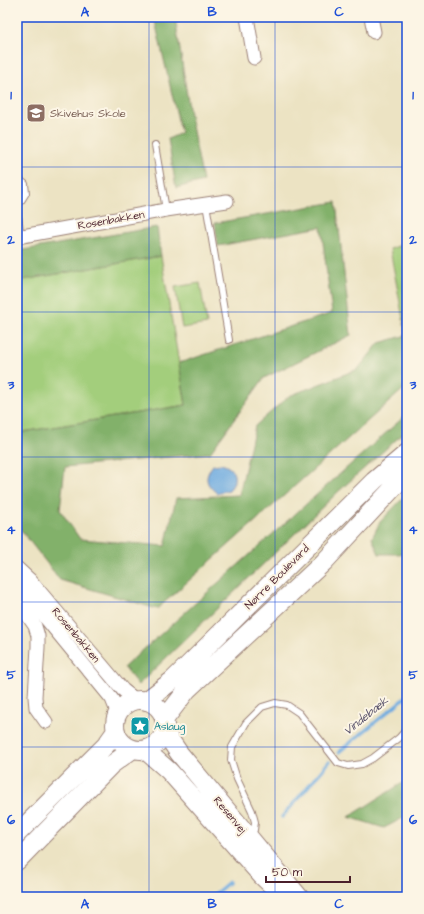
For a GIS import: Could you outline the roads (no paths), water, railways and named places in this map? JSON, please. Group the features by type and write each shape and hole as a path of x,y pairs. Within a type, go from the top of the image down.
{"street":[{"path":"246,17 254,58"},
{"path":"372,17 374,32"},
{"name":"Rosenbakken","path":"19,237 166,210 227,201"},
{"name":"Nørre Boulevard","path":"142,701 172,680 374,481 407,453"},
{"name":"Nørre Boulevard","path":"164,725 187,690 324,562 407,473"},
{"name":"Rosenbakken","path":"17,568 30,580 123,690 142,701"},
{"name":"Rosenbakken","path":"17,579 25,593 112,699 117,722"},
{"path":"17,600 35,626 38,636 34,697 36,708 46,722"},
{"path":"17,834 106,746 125,705 131,702 142,701 153,704 158,708 162,714 164,725 162,738 151,747 139,749 111,765 17,861"},
{"path":"117,722 118,737 122,742 127,746 139,749"},
{"name":"Resenvej","path":"164,725 179,753 299,897"},
{"name":"Resenvej","path":"139,749 169,771 262,876 284,897"}],"lane":[{"path":"154,145 166,210"},
{"path":"17,178 25,184 26,193 21,200 17,201"},
{"path":"206,204 229,340"},
{"path":"17,209 19,237"},
{"path":"248,836 254,830 255,822 252,811 237,779 231,760 232,746 246,723 262,707 275,703 287,705 299,713 338,763 348,766 362,764 373,758 399,738 407,729"}],"water":[{"path":"221,464 227,466 233,472 234,482 229,490 217,493 210,487 207,477 213,465"}],"waterway":[{"name":"Vindebæk","path":"339,752 407,696"},
{"name":"Vindebæk","path":"282,817 329,762"},
{"name":"Vindebæk","path":"211,897 229,882"}],"place":[{"name":"Skivehus Skole","path":"36,113"},
{"name":"Aslaug","path":"140,726"}]}
